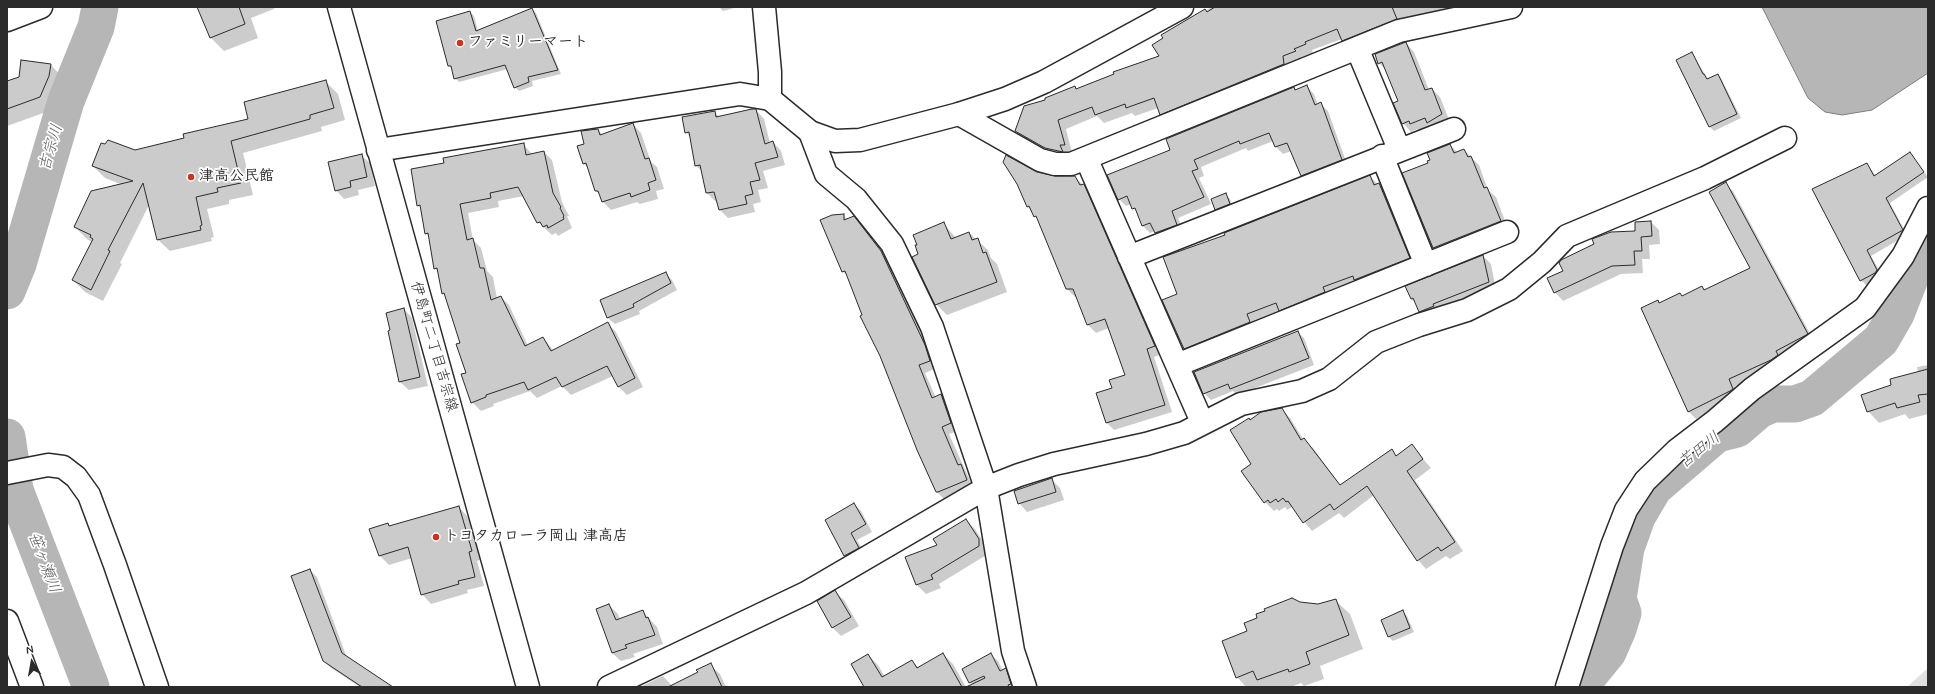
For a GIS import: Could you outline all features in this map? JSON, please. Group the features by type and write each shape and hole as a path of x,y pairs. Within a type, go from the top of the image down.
{"street":[{"path":"7,20 42,7"},
{"name":"伊島町二丁目吉宗線","path":"339,7 528,687"},
{"path":"764,7 770,72 770,100"},
{"path":"378,150 740,94 770,100 810,132 835,141 860,140 959,114 1005,99 1044,82 1182,7"},
{"path":"959,114 1040,160 1055,164 1071,164 1399,31 1511,7"},
{"path":"1357,48 1426,265"},
{"path":"1129,256 1454,129"},
{"path":"810,132 826,174 856,199 892,244 932,327 986,488 1014,651 1025,687"},
{"path":"609,687 806,593 986,488 1019,475 1054,464 1146,444 1184,433 1202,422 1241,404 1302,391 1329,379 1376,342 1418,325 1467,310 1509,290 1542,262 1567,236 1705,178 1785,138"},
{"path":"1086,158 1202,422"},
{"path":"1566,687 1612,546 1626,510 1645,481 1677,450 1752,388 1865,308 1903,256 1928,208"},
{"path":"1177,365 1507,232"},
{"path":"7,473 48,465 64,468 76,477 89,495 157,687"},
{"path":"7,621 32,687"}],"shaded area":[{"path":"1762,7 1928,7 1928,73 1872,110 1842,115 1825,112 1808,98"},
{"path":"1928,668 1928,687 1907,687"}],"building":[{"path":"197,7 239,7 245,24 210,38"},
{"path":"1215,7 1392,7 1397,19 1342,41 1337,29 1305,42 1306,44 1294,49 1296,51 1283,56 1284,64 1160,115 1154,98 1126,108 1125,104 1095,115 1092,107 1058,120 1065,145 1060,145 1063,152 1045,148 1015,131 1024,106 1045,100 1045,98 1075,86 1076,89 1114,74 1113,72 1159,56 1152,45 1163,38 1161,35 1205,9 1207,12"},
{"path":"532,8 558,70 528,77 529,82 514,88 505,65 454,79 451,66 448,66 436,21 470,11 476,31"},
{"path":"1406,42 1425,90 1432,88 1442,114 1427,123 1425,118 1410,124 1409,121 1402,124 1393,103 1398,101 1382,62 1378,64 1375,54"},
{"path":"1692,52 1707,79 1718,74 1737,114 1709,127 1676,60"},
{"path":"21,60 51,64 49,76 40,97 7,109 7,81 19,77"},
{"path":"326,80 334,108 310,115 310,119 231,141 241,183 217,188 218,192 196,197 202,225 200,226 201,230 157,240 143,183 108,250 110,251 91,290 72,280 93,239 90,237 91,235 74,227 91,191 133,181 92,166 101,143 105,144 108,140 135,150 184,138 183,134 248,119 244,102"},
{"path":"1307,85 1315,105 1321,102 1342,160 1301,176 1287,143 1275,147 1269,133 1240,144 1239,141 1194,160 1198,169 1192,171 1204,197 1172,211 1177,225 1155,233 1150,223 1142,226 1135,208 1132,209 1127,196 1118,200 1107,175 1170,150 1166,139 1294,87 1295,90"},
{"path":"756,109 765,144 773,141 778,157 755,163 760,180 750,182 753,194 745,196 747,204 719,210 714,192 706,193 700,165 695,166 689,132 685,133 682,117 715,111 716,117"},
{"path":"633,123 645,159 649,158 656,180 648,183 650,190 631,197 630,193 602,202 598,191 595,191 586,163 583,164 577,146 584,144 581,131 598,129 600,135"},
{"path":"524,143 526,155 544,151 553,193 561,207 560,208 564,219 548,228 547,225 543,227 540,222 537,223 518,187 490,193 491,198 460,204 467,240 473,238 480,268 484,268 491,300 501,296 525,346 543,337 551,351 608,322 635,378 618,387 607,366 562,387 556,377 528,390 524,382 486,395 486,397 471,403 461,374 466,373 456,344 460,343 444,293 442,294 437,268 434,269 428,233 425,234 420,205 417,206 411,169 444,163 443,158"},
{"path":"1450,144 1454,153 1464,149 1468,157 1471,156 1484,188 1487,187 1501,221 1433,248 1402,173 1428,163 1427,161 1430,160 1427,153"},
{"path":"1910,152 1924,172 1886,198 1903,230 1867,250 1877,270 1875,273 1860,281 1812,189 1867,163 1874,176"},
{"path":"362,154 367,177 350,181 351,187 335,191 328,162"},
{"path":"1006,155 1037,172 1055,176 1075,176 1080,185 1084,184 1155,346 1147,349 1165,405 1106,423 1096,393 1112,388 1109,380 1125,375 1105,319 1087,325 1073,289 1066,289 1036,216 1034,217 1029,206 1027,207 1017,184 1003,162"},
{"path":"1370,175 1374,185 1379,183 1410,258 1354,280 1353,276 1323,287 1325,292 1279,311 1276,303 1247,314 1250,322 1184,349 1162,300 1177,294 1163,257 1225,235 1224,233"},
{"path":"1726,182 1808,334 1776,351 1778,355 1771,360 1729,379 1733,389 1688,412 1641,308 1658,300 1659,303 1680,293 1682,296 1702,286 1704,290 1750,268 1709,192"},
{"path":"1226,193 1230,204 1215,210 1211,199"},
{"path":"844,214 844,220 854,216 881,251 925,345 930,361 919,365 932,398 941,394 951,423 942,427 958,465 961,464 967,480 938,492 936,492 917,450 880,356 860,316 862,315 845,271 842,272 820,220 832,215"},
{"path":"1651,221 1652,236 1641,237 1642,251 1634,251 1635,265 1612,266 1554,293 1547,278 1563,271 1559,263 1561,260 1594,244 1592,239 1611,232 1635,231 1635,222"},
{"path":"944,222 951,239 969,232 972,240 978,238 983,253 986,252 997,282 935,305 912,257 918,254 915,245 917,245 913,235"},
{"path":"1483,255 1489,282 1433,304 1434,306 1419,312 1413,298 1411,299 1405,286"},
{"path":"666,272 671,283 633,304 634,307 607,318 600,300"},
{"path":"404,308 420,377 399,382 388,331 390,330 386,313"},
{"path":"1298,331 1309,358 1230,389 1228,384 1203,394 1194,372"},
{"path":"1928,369 1928,394 1918,395 1920,402 1897,408 1895,403 1867,412 1861,395 1891,385 1890,379"},
{"path":"1282,408 1301,440 1304,438 1340,485 1392,449 1396,456 1412,444 1423,459 1407,471 1455,542 1441,551 1438,547 1417,561 1367,486 1334,510 1330,504 1303,523 1288,501 1286,502 1283,498 1278,502 1276,499 1270,503 1268,500 1264,503 1241,471 1251,464 1230,430 1249,418 1250,420 1261,412"},
{"path":"1052,478 1056,492 1018,504 1014,491"},
{"path":"854,503 866,524 851,533 859,548 844,556 825,520"},
{"name":"トヨタカローラ岡山 津高店","path":"459,506 472,551 469,552 475,577 458,581 459,584 421,595 408,547 379,556 369,529 388,523 389,526"},
{"path":"966,519 979,539 979,546 931,575 933,579 916,585 905,557 937,545 933,539"},
{"path":"310,569 342,653 393,687 362,687 323,661 291,576"},
{"path":"835,590 851,617 832,628 817,601"},
{"path":"1292,598 1300,602 1318,604 1336,599 1349,635 1306,652 1310,664 1289,672 1288,669 1257,680 1253,671 1236,678 1222,641 1247,631 1244,623 1257,618 1256,614 1265,611 1264,609"},
{"path":"609,604 616,620 643,610 646,618 648,617 655,635 625,645 627,648 612,653 596,609"},
{"path":"1403,610 1410,628 1388,637 1381,620"},
{"path":"943,653 962,687 864,687 851,664 868,654 882,677 912,660 917,668"},
{"path":"991,653 1000,671 1006,668 1011,684 1008,685 1009,687 966,687 985,678 984,676 969,683 962,669"},
{"path":"711,663 722,687 668,687 698,672 696,670"}],"waterway":[{"name":"吉宗川","path":"7,291 18,264 66,101 96,27 100,7"},
{"name":"苫田川","path":"1583,687 1586,679 1608,652 1618,629 1623,613 1618,599 1626,548 1637,517 1654,488 1717,434 1737,429 1759,410 1773,404 1795,404 1812,398 1881,340 1896,314 1913,271 1928,244"},
{"path":"1913,271 1928,278"},
{"name":"笹ヶ瀬川","path":"7,437 15,490 91,687"}],"place":[{"name":"ファミリーマート","path":"460,43"},
{"name":"津高公民館","path":"191,177"},
{"name":"トヨタカローラ岡山 津高店","path":"436,537"}]}
